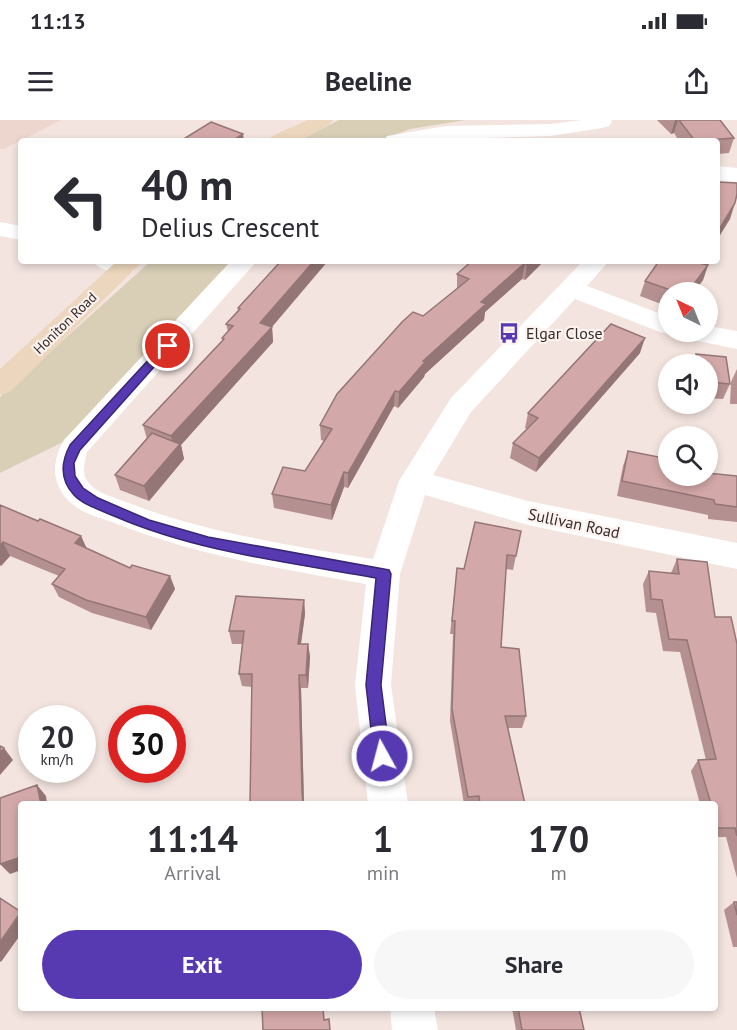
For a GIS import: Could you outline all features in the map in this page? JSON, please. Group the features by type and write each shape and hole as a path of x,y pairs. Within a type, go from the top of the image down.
{"main road":[{"path":"282,138 304,120"},
{"path":"287,138 323,120"},
{"name":"Honiton Road","path":"0,385 119,264"}],"street":[{"path":"404,138 424,131 456,126 564,129 605,126"},
{"path":"720,173 737,175"},
{"path":"0,229 18,232"},
{"path":"242,264 74,448 68,463 68,476 78,492 146,524 208,543 384,574"},
{"path":"388,801 373,685 384,574 414,481 461,405 594,264"},
{"path":"571,290 658,322"},
{"path":"718,337 737,340"},
{"name":"Sullivan Road","path":"414,481 528,513 737,556"},
{"path":"412,1011 415,1030"}],"shaded area":[{"path":"0,120 61,120 26,138 18,138 18,142 0,149"},
{"path":"339,120 466,120 410,129 386,138 304,138"},
{"path":"148,264 230,264 63,442 0,473 0,397"}],"building":[{"path":"679,120 720,120 734,138 720,139 693,138"},
{"path":"211,122 243,134 237,138 185,138"},
{"path":"720,182 737,183 735,203 720,228"},
{"path":"278,264 311,264 260,323 272,327 171,436 143,425 224,339 222,338 233,326 226,324 240,309 238,308"},
{"path":"469,264 524,264 481,302 486,304 423,361 425,362 399,392 395,391 348,473 344,472 331,505 272,494 283,467 305,471 332,429 320,425 337,394 413,312 423,316 469,279 457,274"},
{"path":"657,264 708,265 695,282 658,282 658,286 645,281"},
{"path":"611,324 645,338 539,458 513,443 538,418 528,413"},
{"path":"718,356 726,357 730,384 718,383"},
{"path":"152,433 180,444 144,486 115,475"},
{"path":"628,451 658,457 658,486 718,486 718,474 737,476 737,507 715,504 714,500 622,481"},
{"path":"0,505 81,536 75,543 130,568 132,565 170,576 146,617 86,600 52,584 65,569 3,542 0,546"},
{"path":"475,522 521,531 516,556 507,555 501,647 519,649 526,716 505,716 524,801 480,801 479,796 468,797 452,709 455,621 452,621 457,568 464,569"},
{"path":"677,559 707,562 715,617 731,617 737,644 737,836 735,828 718,828 718,801 710,801 698,760 716,759 687,640 669,639 662,600 651,599 649,571 679,574"},
{"path":"236,596 304,600 298,644 308,644 306,675 299,675 303,801 250,801 252,674 239,674 244,631 229,631"},
{"path":"37,785 40,801 18,801 18,858 0,864 0,798"},
{"path":"0,898 18,910 18,916 0,942"},
{"path":"262,1011 323,1011 324,1020 329,1019 330,1030 263,1030"},
{"path":"519,1011 580,1011 584,1030 522,1030"}],"place":[{"name":"Elgar Close","path":"509,333"}],"route":[{"path":"168,346 74,448 68,463 68,476 78,492 146,524 208,543 384,574 373,685 382,756"}]}
